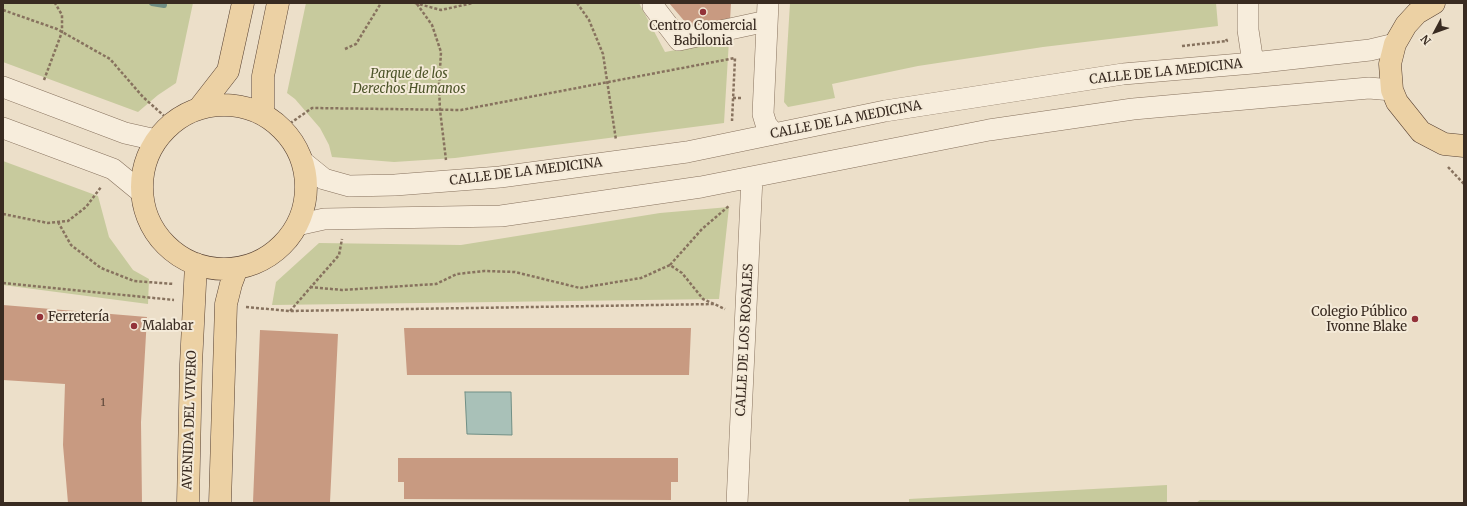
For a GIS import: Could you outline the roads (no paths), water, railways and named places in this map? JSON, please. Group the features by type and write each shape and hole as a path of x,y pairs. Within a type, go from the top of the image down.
{"main road":[{"path":"200,108 228,71 242,3"},
{"path":"263,114 263,76 278,3"},
{"path":"1434,3 1417,13 1406,25 1395,44 1390,64 1392,90 1397,102 1421,132 1444,144 1464,146"},
{"path":"232,104 263,114 288,134 303,162 306,194 297,225 277,250 249,266 217,269 196,284 186,260 161,240 145,211 142,192 142,178 147,156 156,140 172,123 200,108 232,104"},
{"path":"220,503 226,304 237,268"},
{"name":"AVENIDA DEL VIVERO","path":"188,503 191,364 196,284"}],"street":[{"path":"1248,3 1248,30 1253,63"},
{"path":"653,6 679,40 768,12 762,114 766,124 774,134"},
{"name":"CALLE DE LA MEDICINA","path":"303,162 324,179 349,186 395,185 500,177 687,152 885,111 1108,77 1370,50 1395,44"},
{"path":"3,87 125,133 156,140"},
{"path":"297,225 324,219 502,216 701,187 752,182 989,130 1133,109 1369,88 1392,90"},
{"path":"3,128 114,168 142,192"},
{"name":"CALLE DE LOS ROSALES","path":"737,503 752,182"}],"waterway":[{"path":"152,3 164,5"}],"place":[{"name":"Centro Comercial Babilonia","path":"703,12"},
{"name":"Ferretería","path":"40,317"},
{"name":"Colegio Público Ivonne Blake","path":"1415,319"},
{"name":"Malabar","path":"134,326"}],"park label":[{"name":"Parque de los Derechos Humanos","path":"409,82"}]}
